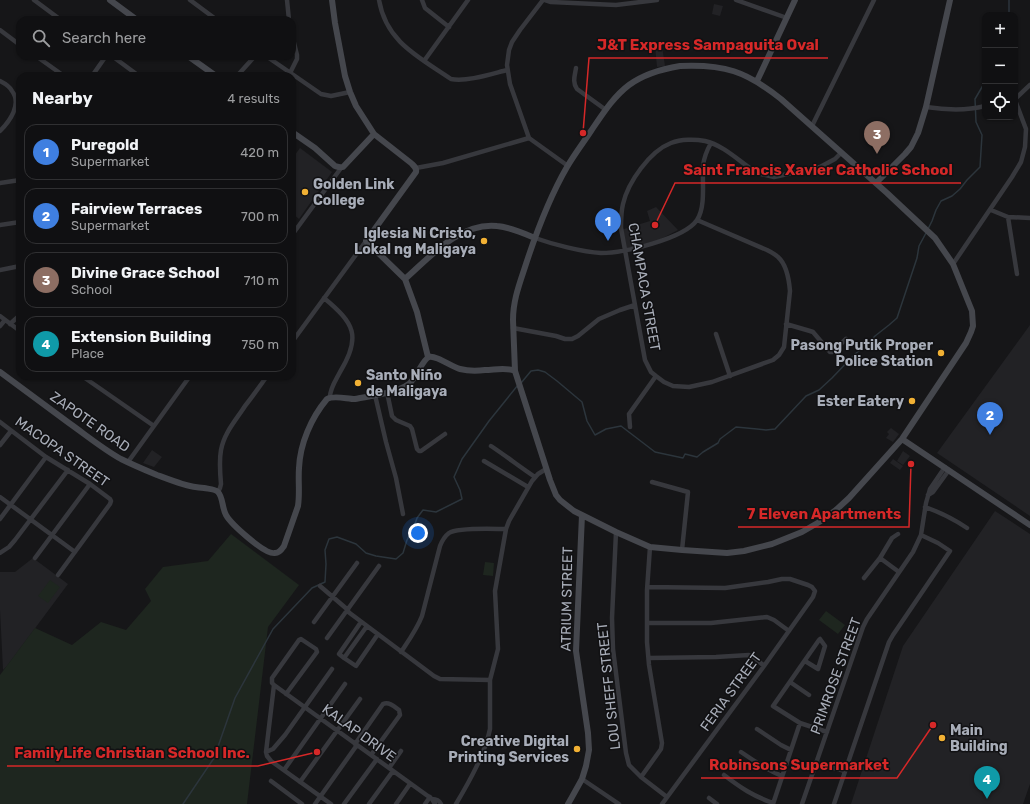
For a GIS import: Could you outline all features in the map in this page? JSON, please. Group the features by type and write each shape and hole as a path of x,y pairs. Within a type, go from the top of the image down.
{"street":[{"path":"34,0 56,16"},
{"path":"110,0 132,16"},
{"path":"190,0 212,16"},
{"path":"287,0 289,16"},
{"path":"332,0 345,76 356,106 374,134 416,168"},
{"path":"379,0 380,9 385,22 394,36 403,45 451,79 465,79 507,70"},
{"path":"422,0 425,8 449,26"},
{"path":"424,60 468,0"},
{"path":"568,166 529,138 510,84 507,70 512,42 544,0 551,2 606,5 657,0"},
{"path":"736,0 787,18"},
{"path":"757,81 795,0"},
{"path":"812,126 874,0"},
{"path":"876,183 902,158 911,147 918,133 926,107 950,0"},
{"path":"0,30 16,42"},
{"path":"42,60 58,72"},
{"path":"95,72 103,60"},
{"path":"117,60 134,72"},
{"path":"194,60 210,72"},
{"path":"241,72 251,60"},
{"path":"272,60 289,72"},
{"path":"290,72 296,60"},
{"path":"709,66 740,73 757,81 781,99 812,126 935,238 952,264 972,311 973,326 971,332 956,358 902,438 845,502 821,521 802,532 772,544 744,551 727,553 649,549 570,508 560,500 553,488 546,470 515,371 513,312 516,296 535,238 552,198 568,166 606,110 621,92 638,78 650,73 669,68 709,66"},
{"path":"576,68 574,86 606,110"},
{"path":"296,77 321,94 331,96 350,92"},
{"path":"0,81 13,91 16,101 14,111 0,131"},
{"path":"1018,97 1030,85"},
{"path":"926,107 944,109 982,107"},
{"path":"952,264 1012,178 1021,162 1025,148 1026,129 1018,108"},
{"path":"296,230 341,168 374,134"},
{"path":"296,135 315,148 335,166 341,168"},
{"path":"416,168 443,163 529,138"},
{"name":"CHAMPACA STREET","path":"697,220 767,250 782,261 788,274 790,291 784,347 779,355 773,360 730,376 689,387 673,386 664,382 651,372 645,360 624,250 620,216 627,191 633,179 642,167 662,148 671,143 681,141 703,140 711,143 724,150 754,171 774,177 820,167 835,159 841,153"},
{"path":"405,279 459,234 484,226 497,226 516,230 535,238 589,252 624,250 665,240 683,232 697,220 700,212 703,201 702,179 704,161 706,152 711,143"},
{"path":"296,336 416,172 416,168"},
{"path":"0,183 16,181"},
{"path":"990,210 1008,217 1030,218"},
{"path":"1008,217 1017,274"},
{"path":"0,225 16,223"},
{"path":"366,241 405,279 417,312 428,358"},
{"path":"0,270 16,267"},
{"path":"265,380 230,428 225,438 221,453 220,488 218,492 226,515 235,526 268,552 275,553 280,551 284,546 298,506 299,464 308,431 316,415 330,397 331,388 347,361 353,342 350,328 344,317 324,298"},
{"path":"513,328 572,340 599,319 635,305"},
{"path":"0,316 16,328"},
{"path":"10,324 16,319"},
{"path":"0,326 5,320"},
{"path":"786,324 813,332 830,352 832,352 846,339"},
{"path":"716,334 730,376"},
{"path":"330,397 355,399 401,389 409,384 417,374 423,362 428,358 436,358 453,366 467,370 507,369 515,371"},
{"name":"ZAPOTE ROAD","path":"0,372 108,451 128,462 179,483 218,492"},
{"path":"630,427 629,414 656,376"},
{"path":"88,380 154,426"},
{"path":"128,462 187,380"},
{"path":"387,392 392,416 396,420 410,426 417,449 419,451 445,434"},
{"path":"375,395 396,478 403,514"},
{"name":"MACOPA STREET","path":"0,422 46,457 90,484 110,499 111,501 107,508 75,552"},
{"path":"0,446 11,431"},
{"path":"902,438 1030,525"},
{"path":"491,446 535,477"},
{"path":"0,519 46,457"},
{"path":"484,461 528,486"},
{"name":"PRIMROSE STREET","path":"802,804 863,627 913,552 920,535 928,495 933,492 947,469"},
{"path":"0,554 9,547 31,520 68,470"},
{"path":"456,804 471,777 489,736 491,722 490,680 498,649 495,591 506,529 528,486 535,477 546,470"},
{"path":"652,482 688,492 682,550"},
{"path":"35,558 90,484"},
{"path":"0,497 75,552 58,575"},
{"path":"925,507 943,513 967,528"},
{"name":"ATRIUM STREET","path":"568,804 582,779 589,750 588,733 576,651 582,515"},
{"path":"401,652 415,632 420,620 440,546 447,534 460,530 506,529"},
{"name":"LOU SHEFF STREET","path":"616,532 612,618 613,648 626,753 630,765 641,778 667,797"},
{"path":"864,578 880,558 892,538 898,534"},
{"path":"834,804 893,635 950,551 938,543 920,535"},
{"path":"641,778 661,749 662,743 648,658 646,623 649,549"},
{"path":"880,558 899,572"},
{"path":"314,622 357,563"},
{"path":"327,638 379,566"},
{"name":"FERIA STREET","path":"647,587 725,588 790,579 808,584 815,591 813,597 764,666 662,804"},
{"path":"320,586 367,626 434,676 440,679 490,680"},
{"path":"646,623 711,623 766,617 774,620 788,631"},
{"path":"362,622 339,654 344,658 356,666 378,634"},
{"path":"344,658 367,626"},
{"path":"805,660 818,669 825,646 820,639 819,640 805,660 790,682 773,706 800,724 827,732"},
{"path":"286,694 317,652 316,649 303,640 300,640 272,678 272,683 274,685 266,752 269,758 331,804"},
{"path":"648,658 749,655 754,657 764,666"},
{"path":"266,752 273,749 285,735 332,669"},
{"path":"790,682 809,695"},
{"path":"284,770 345,684"},
{"name":"KALAP DRIVE","path":"274,685 410,784 441,804"},
{"path":"300,782 360,699"},
{"path":"315,804 383,704 388,703 399,710 400,715 371,755"},
{"path":"724,775 742,789 773,804 800,724"},
{"path":"757,729 791,750"},
{"path":"369,804 401,751"},
{"path":"741,752 758,764 782,776"},
{"path":"344,804 376,759"},
{"path":"816,763 845,771"},
{"path":"582,779 619,804"},
{"path":"271,781 302,804"},
{"path":"396,804 410,784"},
{"path":"425,804 431,798"},
{"name":"KALAP DRIVE","path":"431,798 436,804"},
{"path":"709,798 717,804"}],"shaded area":[{"path":"714,4 723,6 720,16 712,14"},
{"path":"655,46 662,46 665,66 657,67"},
{"name":"Golden Link College","path":"300,148 332,172 299,219 296,216 296,154"},
{"path":"656,207 678,230 659,240 624,249 621,230 650,221 647,211"},
{"path":"1030,325 1030,516 937,453"},
{"path":"891,428 899,434 893,442 886,438 889,434 887,432"},
{"path":"152,450 162,457 154,467 143,463"},
{"path":"903,451 910,456 903,465 897,461"},
{"path":"893,459 903,466 900,470 890,463"},
{"path":"995,511 1030,534 1030,784 1023,804 851,804 903,646"},
{"path":"231,534 299,585 268,627 247,804 0,804 0,675 35,628 72,645 101,622 126,630 151,601 145,589 163,567 208,561"},
{"path":"33,558 68,584 3,670 0,572 15,572"},
{"path":"485,562 494,563 493,576 483,575"},
{"path":"50,580 60,587 48,603 38,596"},
{"path":"826,611 845,625 838,634 819,620"}],"waterway":[{"path":"1009,0 1009,12"},
{"path":"928,229 941,201 952,196 980,167 982,135 976,122 975,99 984,84"},
{"path":"521,383 531,371 538,370 545,372 582,402 587,421 595,435 606,429 621,426 655,452 683,458 685,454 697,457 718,443 720,439 736,427 766,430 775,429 806,396 819,390 855,354 897,318 917,258 919,246 926,233"},
{"path":"183,804 214,758 235,698 273,629 312,588 325,582 325,550 329,539 337,537 356,544 366,553 396,559 403,553 417,518 423,510 436,512 462,499 454,477 462,459 489,421 518,385"}],"place":[{"name":"J&T Express Sampaguita Oval","path":"583,133"},
{"name":"Divine Grace School","path":"877,154"},
{"name":"Golden Link College","path":"305,192"},
{"name":"Saint Francis Xavier Catholic School","path":"655,225"},
{"name":"Iglesia Ni Cristo, Lokal ng Maligaya","path":"484,241"},
{"name":"Puregold","path":"608,241"},
{"name":"Pasong Putik Proper Police Station","path":"941,353"},
{"name":"Santo Niño de Maligaya","path":"358,383"},
{"name":"Ester Eatery","path":"912,401"},
{"name":"Fairview Terraces","path":"990,435"},
{"name":"7 Eleven Apartments","path":"911,464"},
{"name":"Robinsons Supermarket","path":"933,725"},
{"name":"Main Building","path":"942,738"},
{"name":"Creative Digital Printing Services","path":"577,749"},
{"name":"FamilyLife Christian School Inc.","path":"317,752"},
{"name":"Extension Building","path":"987,799"}]}
